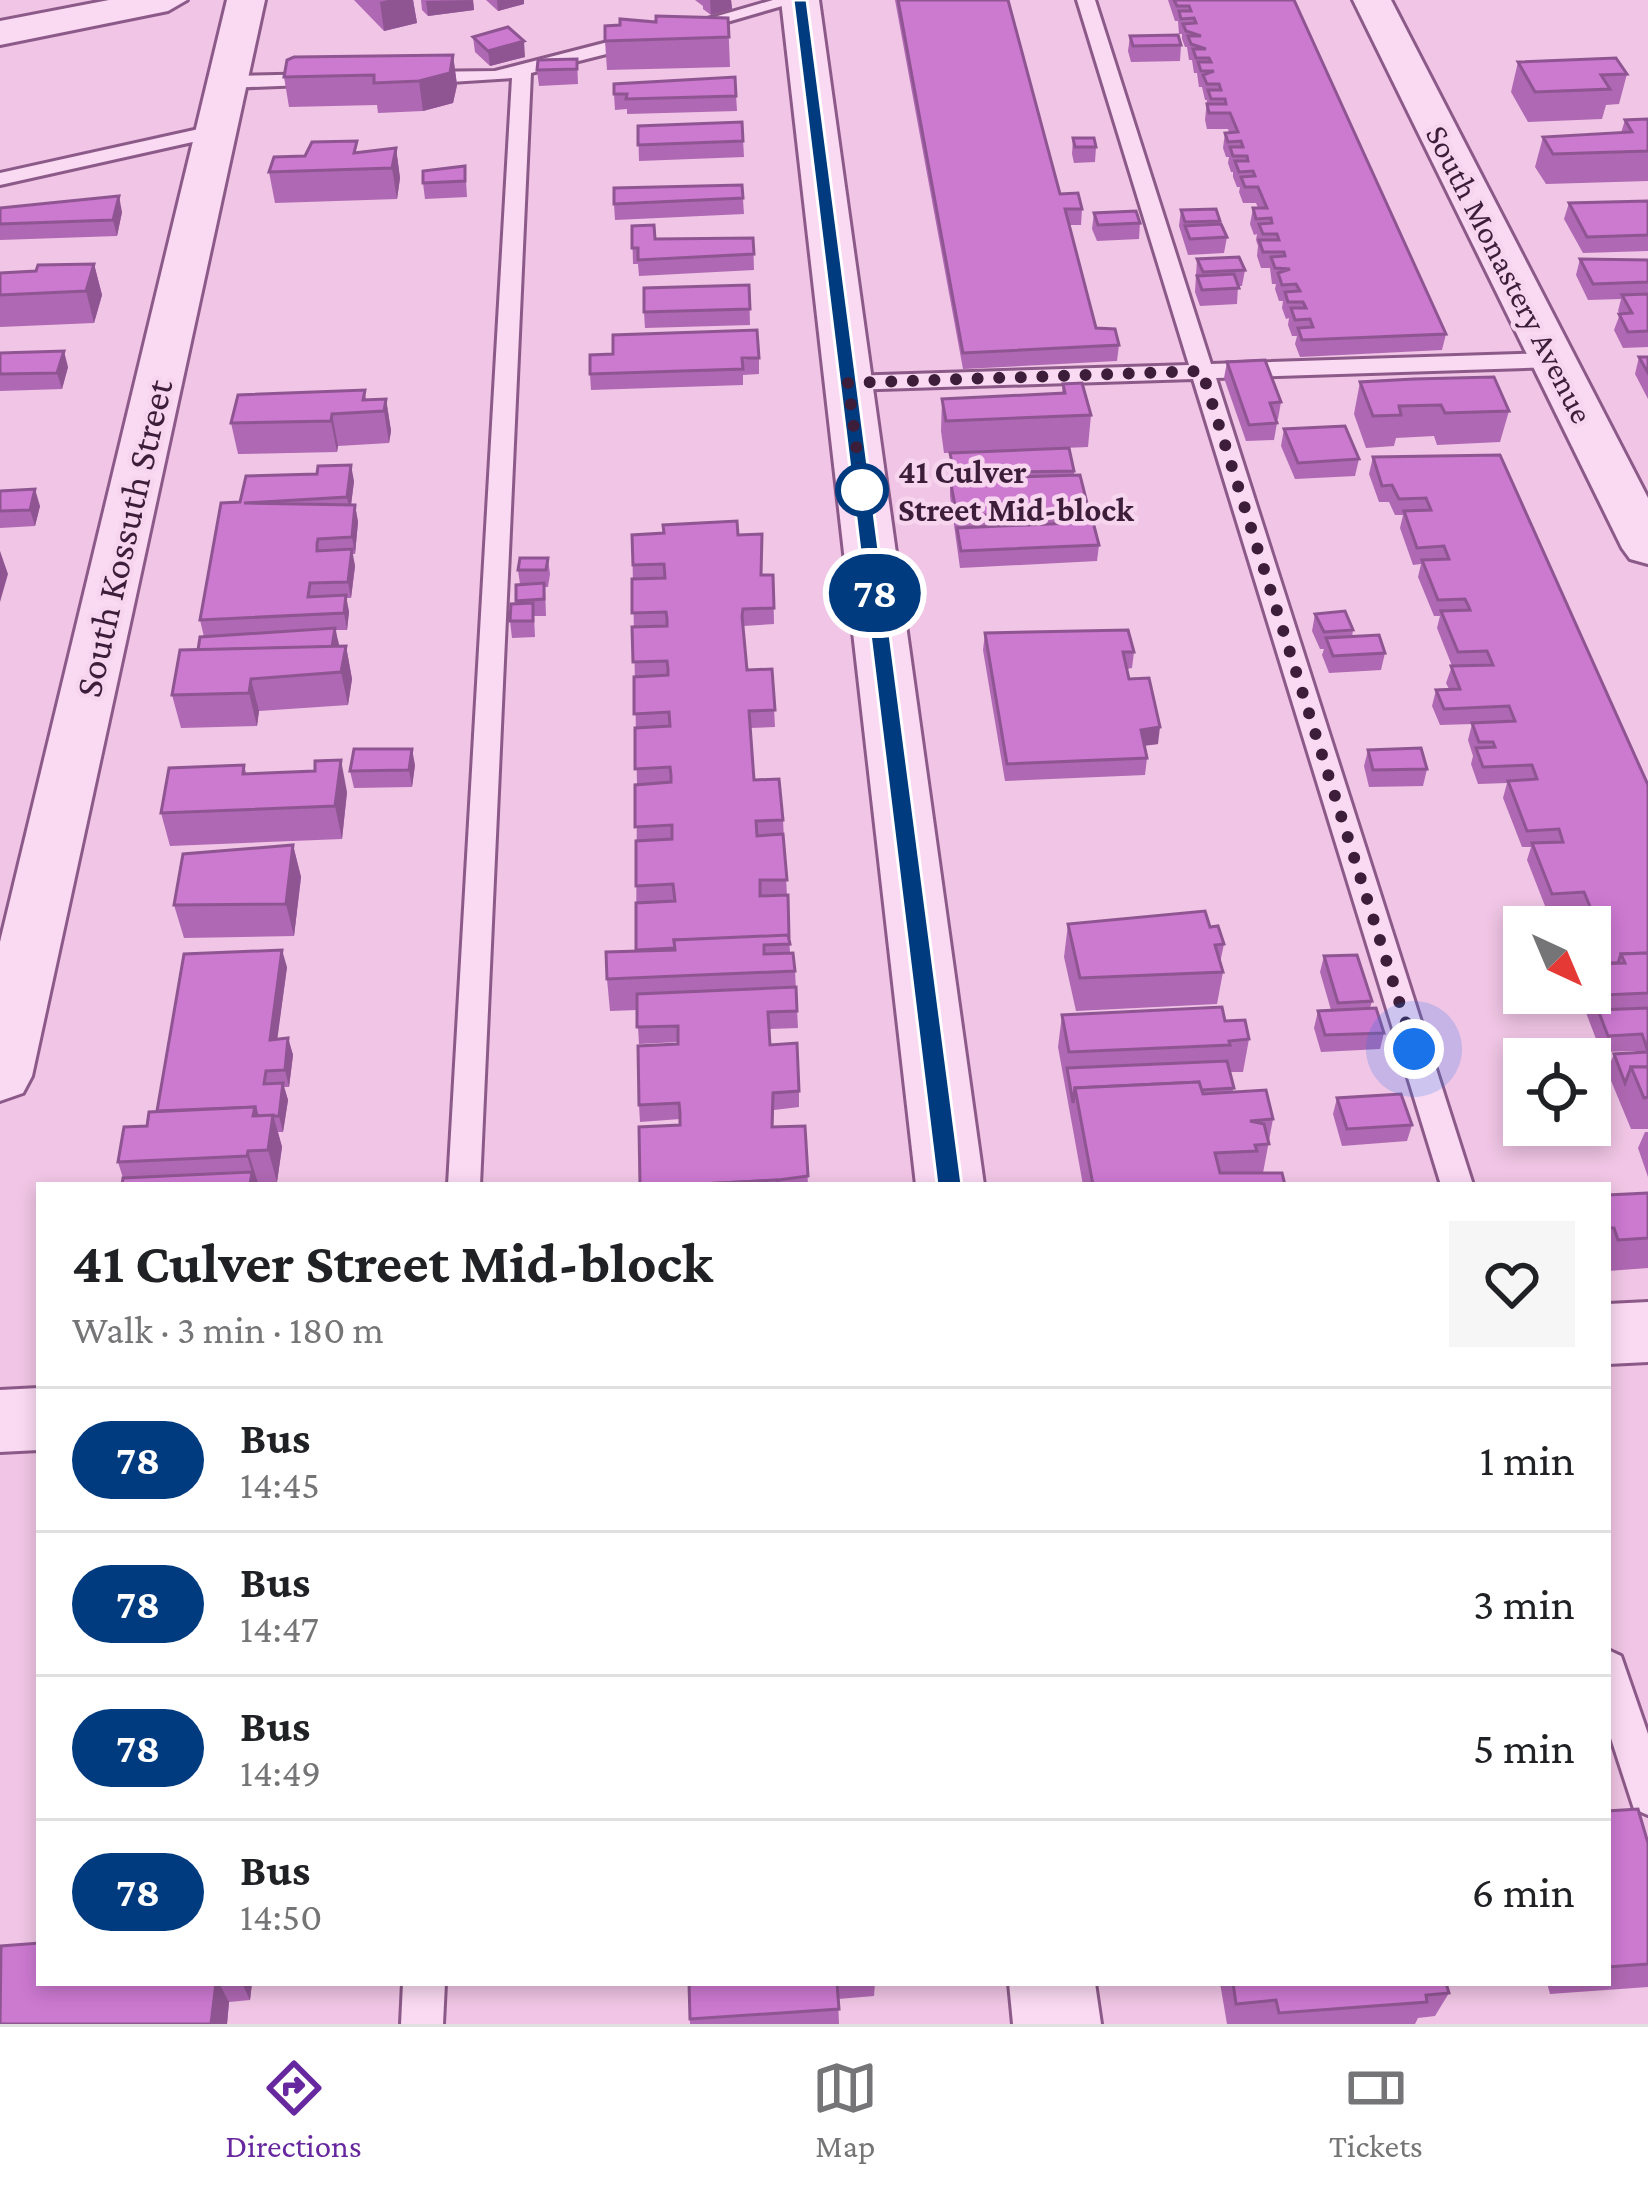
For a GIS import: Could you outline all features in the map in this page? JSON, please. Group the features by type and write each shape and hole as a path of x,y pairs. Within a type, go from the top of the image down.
{"street":[{"path":"0,33 168,0"},
{"name":"South Kossuth Street","path":"0,1076 246,0"},
{"path":"797,0 950,1182"},
{"name":"South Monastery Avenue","path":"1372,0 1648,548"},
{"path":"1611,1334 1648,1332"},
{"path":"0,1421 36,1419"},
{"path":"1052,1986 1057,2024"}],"lane":[{"path":"406,79 495,77 797,0"},
{"path":"1086,0 1456,1182"},
{"path":"464,1182 522,70"},
{"path":"0,178 222,106 339,80"},
{"path":"848,383 1553,360"},
{"path":"1611,1678 1648,1796"},
{"path":"422,2024 424,1986"}],"building":[{"path":"898,0 1008,0 1060,194 1078,193 1082,209 1065,209 1096,328 1115,329 1119,345 963,353"},
{"path":"1174,0 1294,0 1446,334 1302,340 1298,328 1313,327 1310,319 1295,320 1291,308 1306,308 1303,302 1288,302 1285,292 1300,291 1296,284 1282,285 1278,273 1290,269 1275,268 1271,257 1285,256 1284,252 1263,252 1259,240 1279,240 1277,234 1263,234 1259,224 1272,223 1271,218 1256,219 1253,208 1267,208 1258,187 1245,187 1241,177 1255,176 1253,171 1239,172 1235,161 1248,161 1247,156 1233,156 1230,147 1243,147 1241,141 1228,142 1225,133 1238,132 1230,113 1209,113 1207,104 1226,104 1225,99 1211,99 1208,90 1221,90 1219,84 1207,84 1203,75 1214,71 1201,71 1198,62 1211,62 1196,58 1193,49 1206,49 1191,44 1188,36 1201,36 1186,31 1183,24 1196,23 1194,18 1181,19 1179,11 1191,11"},
{"path":"656,16 728,18 729,37 605,41 605,26 620,25 620,19 656,22"},
{"path":"508,27 524,41 488,51 473,37"},
{"path":"1178,35 1181,45 1133,46 1130,36"},
{"path":"453,55 450,73 419,81 374,83 374,75 284,77 287,60 294,57"},
{"path":"1616,58 1627,74 1601,75 1610,89 1535,92 1518,62"},
{"path":"577,59 577,69 537,70 538,60"},
{"path":"735,77 736,96 626,99 627,94 614,94 614,84"},
{"path":"1648,119 1648,151 1553,154 1543,137 1632,132 1625,120"},
{"path":"742,122 743,141 638,145 638,126"},
{"path":"1073,138 1094,138 1096,147 1075,147"},
{"path":"357,141 354,153 396,148 392,168 269,172 274,157 305,156 312,142"},
{"path":"465,166 465,181 423,183 423,171"},
{"path":"742,185 743,198 614,204 614,188"},
{"path":"119,196 113,220 0,224 0,208"},
{"path":"1648,201 1648,235 1587,237 1569,203"},
{"path":"1216,209 1220,221 1185,222 1181,210"},
{"path":"1136,211 1140,223 1098,225 1094,213"},
{"path":"1221,224 1227,237 1190,239 1185,226"},
{"path":"654,225 655,239 753,238 754,254 638,260 638,248 632,248 632,226"},
{"path":"1239,257 1245,270 1203,272 1197,259"},
{"path":"1580,259 1648,260 1648,282 1593,284"},
{"path":"94,264 86,291 0,295 0,273 36,271 38,265"},
{"path":"1234,274 1239,288 1202,290 1197,276"},
{"path":"749,285 750,309 644,312 644,288"},
{"path":"1648,294 1648,331 1628,332 1619,314 1632,313 1622,295"},
{"path":"757,330 759,358 742,358 743,369 590,374 590,355 613,354 613,335"},
{"path":"64,351 57,373 0,374 0,353"},
{"path":"1265,360 1281,402 1270,403 1277,423 1249,425 1227,362"},
{"path":"1494,377 1509,411 1445,413 1441,405 1399,406 1401,415 1373,416 1360,382 1414,379"},
{"path":"1082,383 1091,415 946,421 942,399 1065,393 1063,384"},
{"path":"365,390 363,400 386,399 384,411 332,414 331,421 231,423 238,395"},
{"path":"1345,426 1359,459 1298,463 1284,429"},
{"path":"1069,448 1074,471 954,473 950,453"},
{"path":"1500,455 1648,785 1648,953 1621,954 1618,963 1611,963 1611,906 1590,906 1584,892 1552,894 1532,843 1563,842 1559,829 1527,831 1508,781 1537,779 1532,765 1483,767 1476,748 1495,747 1493,742 1479,742 1472,723 1515,721 1509,706 1444,709 1436,690 1460,689 1451,666 1493,665 1487,651 1458,652 1441,611 1470,610 1465,599 1438,600 1422,560 1449,559 1444,546 1417,548 1404,511 1431,510 1426,498 1399,499 1392,485 1382,486 1373,457"},
{"path":"351,465 347,497 244,503 355,505 352,537 318,539 317,544 317,551 352,549 348,582 310,583 308,597 346,595 344,613 200,620 221,503 240,502 246,476 317,474 318,466"},
{"path":"1080,475 1089,511 957,516 950,479"},
{"path":"35,489 30,510 0,511 0,491"},
{"path":"737,521 738,535 762,534 761,575 773,575 774,608 743,609 742,616 747,670 772,669 775,710 749,711 754,780 779,779 783,820 756,821 757,836 783,834 787,880 760,880 760,896 788,895 789,937 674,940 675,948 636,950 636,903 675,901 673,884 636,886 636,841 672,839 672,825 635,827 635,785 671,782 671,775 670,767 635,769 635,728 670,726 669,712 634,714 634,677 668,675 668,669 667,661 633,662 632,627 667,626 667,619 666,612 632,613 632,579 665,578 664,564 633,565 632,535 664,533 663,525"},
{"path":"1093,522 1099,545 961,551 957,528"},
{"path":"520,558 548,558 546,570 518,570"},
{"path":"544,583 544,599 516,601 516,585"},
{"path":"533,603 533,621 510,621 511,604"},
{"path":"1345,611 1353,630 1324,632 1315,614"},
{"path":"335,628 332,647 198,650 200,637"},
{"path":"1128,630 1134,652 1123,652 1129,679 1149,678 1160,727 1141,730 1147,758 1007,764 985,633"},
{"path":"1379,635 1385,653 1333,656 1326,638"},
{"path":"346,646 341,672 251,679 249,693 172,695 180,650"},
{"path":"1421,748 1427,769 1373,770 1368,750"},
{"path":"354,749 412,749 409,770 350,771"},
{"path":"341,760 335,806 161,813 169,768 244,765 243,774 315,771 315,761"},
{"path":"293,845 286,904 174,905 183,854"},
{"path":"1205,911 1210,927 1218,926 1224,944 1215,945 1223,972 1080,978 1068,924"},
{"path":"788,935 790,944 764,945 764,954 793,953 795,971 607,979 606,952 675,950 674,940"},
{"path":"282,950 270,1040 288,1038 285,1070 266,1071 264,1084 283,1083 279,1116 257,1116 255,1107 157,1111 184,954"},
{"path":"1648,953 1648,993 1611,995 1611,963 1625,963 1621,954"},
{"path":"1357,955 1372,1001 1338,1003 1324,956"},
{"path":"796,987 797,1011 768,1012 770,1045 797,1043 799,1091 773,1093 772,1127 805,1126 808,1176 778,1182 640,1182 639,1127 680,1125 680,1113 679,1103 639,1105 638,1046 678,1044 678,1026 637,1027 637,994"},
{"path":"1222,1007 1225,1021 1245,1020 1249,1039 1229,1041 1230,1045 1069,1052 1062,1015"},
{"path":"1376,1008 1384,1033 1325,1035 1318,1011"},
{"path":"1648,1008 1648,1051 1642,1034 1608,1036 1600,1014 1611,1014 1611,1009"},
{"path":"1648,1052 1648,1067 1631,1067 1625,1083 1614,1054"},
{"path":"1227,1061 1234,1088 1201,1090 1199,1082 1075,1088 1073,1103 1067,1068"},
{"path":"1631,1067 1648,1067 1648,1097 1644,1098"},
{"path":"1199,1082 1203,1094 1266,1090 1273,1119 1250,1121 1264,1124 1269,1144 1255,1145 1257,1151 1215,1153 1220,1173 1282,1173 1284,1182 1092,1182 1075,1088"},
{"path":"1401,1094 1412,1125 1347,1129 1337,1098"},
{"path":"255,1107 253,1116 273,1115 268,1150 248,1151 247,1156 118,1162 124,1127 147,1126 149,1112"},
{"path":"252,1172 250,1182 122,1182 123,1178"},
{"path":"1648,1193 1648,1238 1618,1240 1611,1228 1611,1195"},
{"path":"1638,1809 1648,1843 1648,1964 1611,1967 1611,1811"},
{"path":"36,1943 36,1986 216,1986 211,2024 0,2024 1,1946"},
{"path":"689,1986 837,1986 839,2009 690,2019"},
{"path":"1233,1986 1447,1986 1449,1993 1426,1995 1427,2002 1279,2013 1276,2000 1236,2004"}],"bus line":[{"name":"78","path":"800,0 950,1182"}],"place":[{"name":"41 Culver Street Mid-block","path":"862,490"}],"route":[{"path":"862,490 848,383 1202,371 1414,1049"}]}
